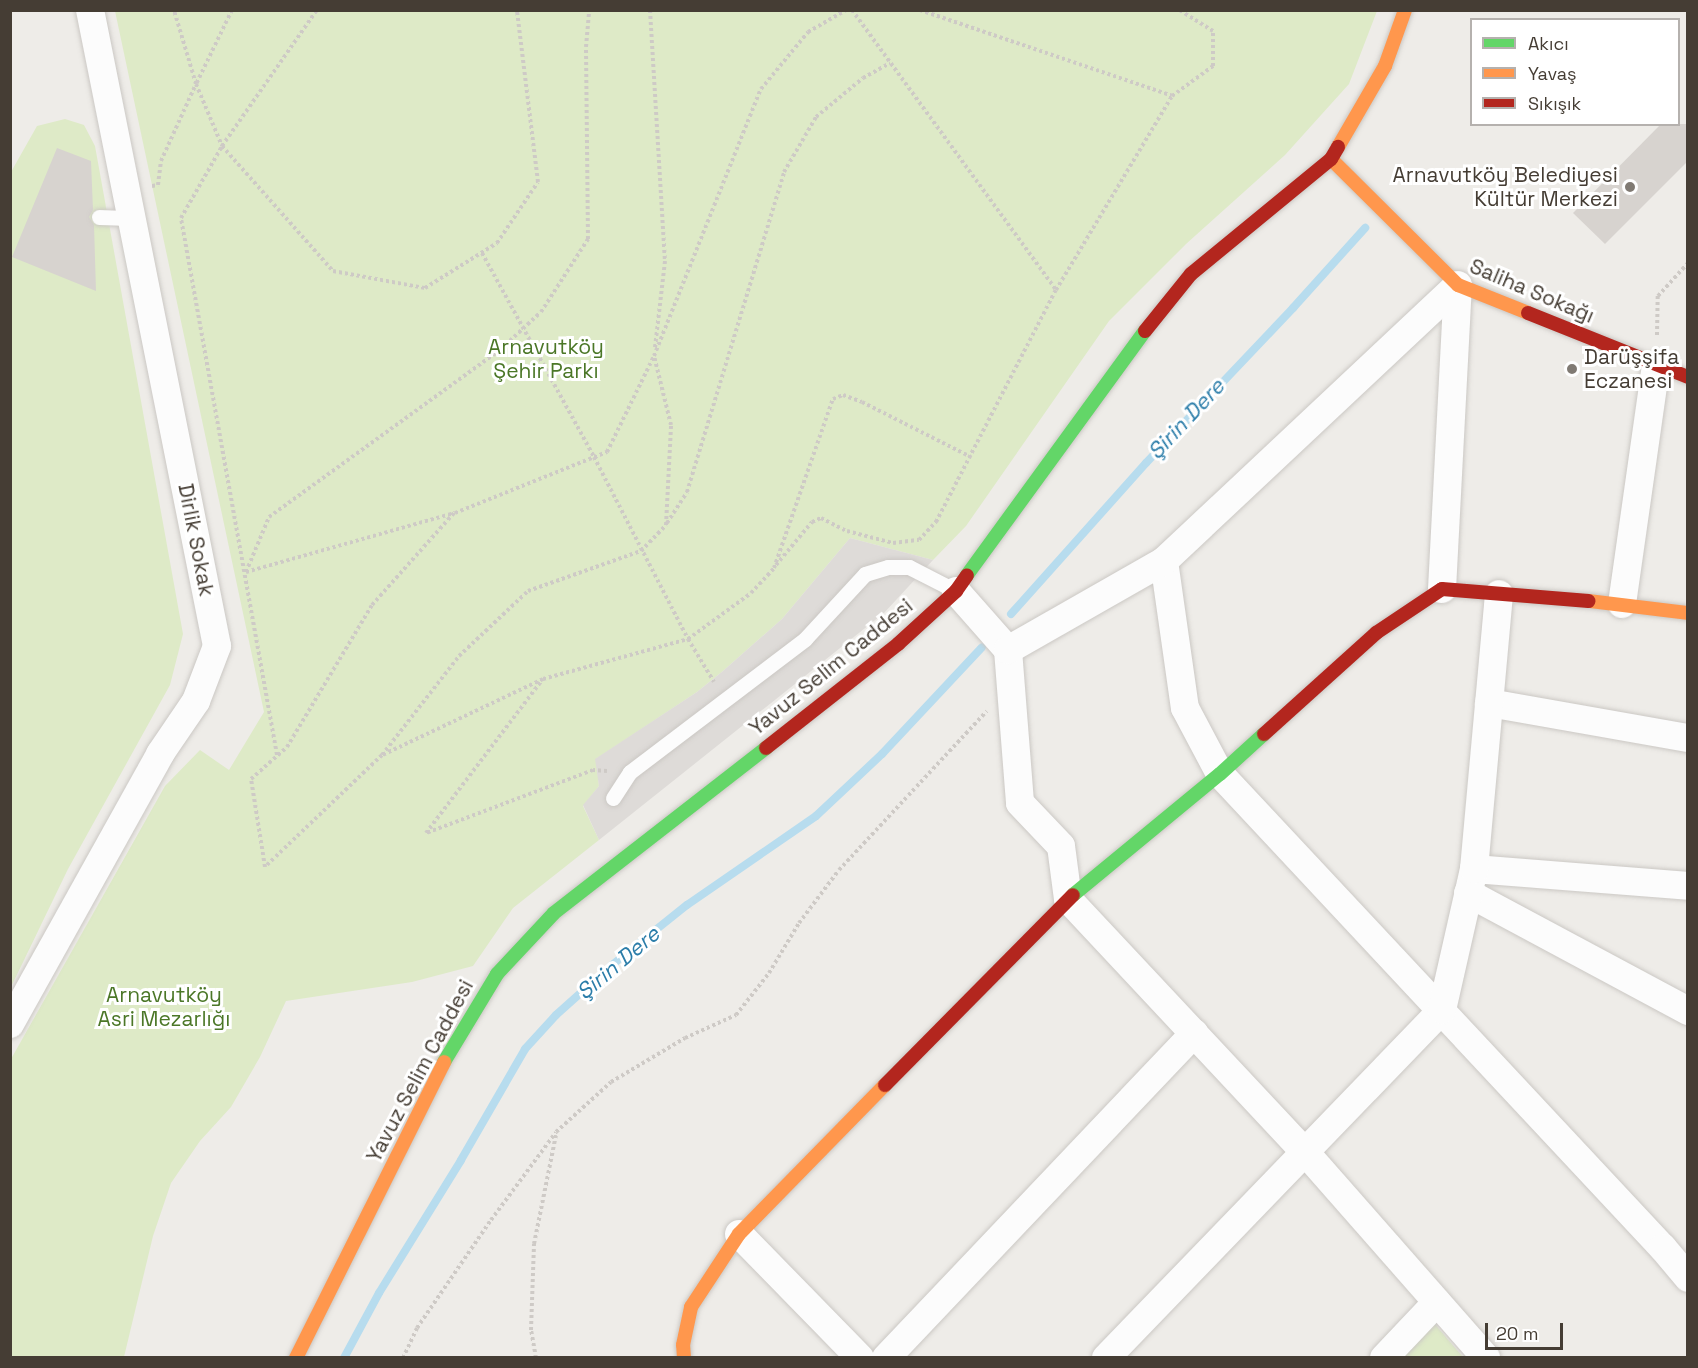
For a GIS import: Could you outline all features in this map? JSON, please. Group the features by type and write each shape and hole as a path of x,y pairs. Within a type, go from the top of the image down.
{"street":[{"name":"Dirlik Sokak","path":"10,1024 160,754 196,701 218,646 90,10"},
{"name":"Yavuz Selim Caddesi","path":"296,1358 446,1057 497,974 554,913 898,644 956,591 1126,355 1191,274 1331,159 1385,66 1406,10"},
{"name":"Saliha Sokağı","path":"1331,159 1458,285 1688,377"},
{"path":"1008,650 1164,561 1458,285"},
{"path":"1442,590 1458,285"},
{"path":"1622,604 1656,366"},
{"path":"1164,561 1185,708 1220,774 1442,1010 1688,1278"},
{"path":"684,1358 683,1345 691,1307 739,1234 1068,899 1220,774 1376,633 1442,590 1622,604 1688,614"},
{"path":"956,591 1008,650 1020,803 1061,846 1068,899 1306,1153 1486,1358"},
{"path":"1106,1358 1442,1010 1471,881 1499,594"},
{"path":"1489,703 1688,738"},
{"path":"1471,881 1688,886"},
{"path":"1471,881 1688,1011"},
{"path":"886,1358 1194,1033"},
{"path":"739,1234 860,1358"},
{"path":"1384,1358 1437,1302"}],"lane":[{"path":"99,218 129,204"},
{"path":"613,798 630,772 805,639 865,574 888,567 909,567 956,591"}],"path":[{"path":"174,10 196,84 222,146 333,271 425,288 497,243 538,182 517,10"},
{"path":"129,204 158,185 161,161 232,10"},
{"path":"278,755 181,218 222,146 317,10"},
{"path":"246,572 269,517 501,349 542,312 588,239 586,47 589,10"},
{"path":"650,10 665,261 654,356 671,425 666,525"},
{"path":"246,572 455,513 607,452 654,356 761,89 808,32 846,10"},
{"path":"852,10 1056,290"},
{"path":"920,10 1172,96"},
{"path":"382,755 543,679 688,639 750,593 812,522 821,518 847,531 893,543 919,540 936,522 1056,290 1172,96 1213,66 1213,31 1180,10"},
{"path":"455,513 372,605 287,747 251,779 265,867 382,755 459,656 528,591 641,551 666,525 690,482 784,172 816,117 863,78 890,63"},
{"path":"482,252 594,458 688,639 710,675"},
{"path":"1656,366 1658,296 1688,263"},
{"path":"774,567 833,399 843,395 862,402 971,458"},
{"path":"543,679 426,833 593,770 630,772"},
{"path":"403,1358 424,1318 491,1220 556,1132 611,1082 685,1038 736,1015 769,973 799,922 839,870 916,784 1010,687"},
{"path":"536,1358 531,1330 534,1244 556,1132"}],"green space":[{"name":"Arnavutköy Şehir Parkı","path":"115,11 1377,11 1349,84 1285,155 1186,244 1109,321 966,526 933,560 850,538 782,619 723,671 697,692 596,759 599,786 583,806 599,840 513,908 473,966 412,982 286,1001 260,1057 231,1107 200,1141 171,1183 153,1236 124,1357 11,1358 11,1059 165,786 200,750 229,770 264,712"},
{"path":"65,119 84,125 95,146 183,634 170,685 68,869 11,987 11,172 37,126"},
{"path":"1433,1322 1463,1357 1400,1358"}],"shaded area":[{"path":"850,538 933,560 884,613 599,840 583,805 599,786 595,759 697,692 723,671 782,619"}],"building":[{"name":"Arnavutköy Belediyesi Kültür Merkezi","path":"1688,124 1688,161 1605,244 1573,213 1659,126"},
{"path":"57,148 91,161 93,210 89,217 94,225 96,291 12,257"}],"waterway":[{"name":"Şirin Dere","path":"1011,614 1146,463 1293,308 1365,228"},
{"name":"Şirin Dere","path":"344,1358 379,1293 461,1160 525,1049 556,1015 612,965 687,905 816,816 882,754 982,647"}],"traffic: fast":[{"path":"967,575 1145,331"},
{"path":"1073,895 1220,774 1264,734"},
{"path":"444,1062 497,974 554,913 766,748"}],"traffic: slow":[{"path":"1338,147 1385,66 1405,10"},
{"path":"1331,159 1458,285 1528,313"},
{"path":"1589,601 1688,613"},
{"path":"296,1358 444,1062"},
{"path":"684,1358 683,1345 691,1307 739,1234 885,1085"}],"traffic: jam":[{"path":"1145,331 1191,274 1331,159 1338,147"},
{"path":"1528,313 1688,377"},
{"path":"766,748 898,644 956,591 967,575"},
{"path":"1264,734 1376,633 1442,589 1589,601"},
{"path":"885,1085 1073,895"}],"place":[{"name":"Arnavutköy Belediyesi Kültür Merkezi","path":"1630,187"},
{"name":"Darüşşifa Eczanesi","path":"1572,369"}],"park label":[{"name":"Arnavutköy Asri Mezarlığı","path":"164,1007"}]}
